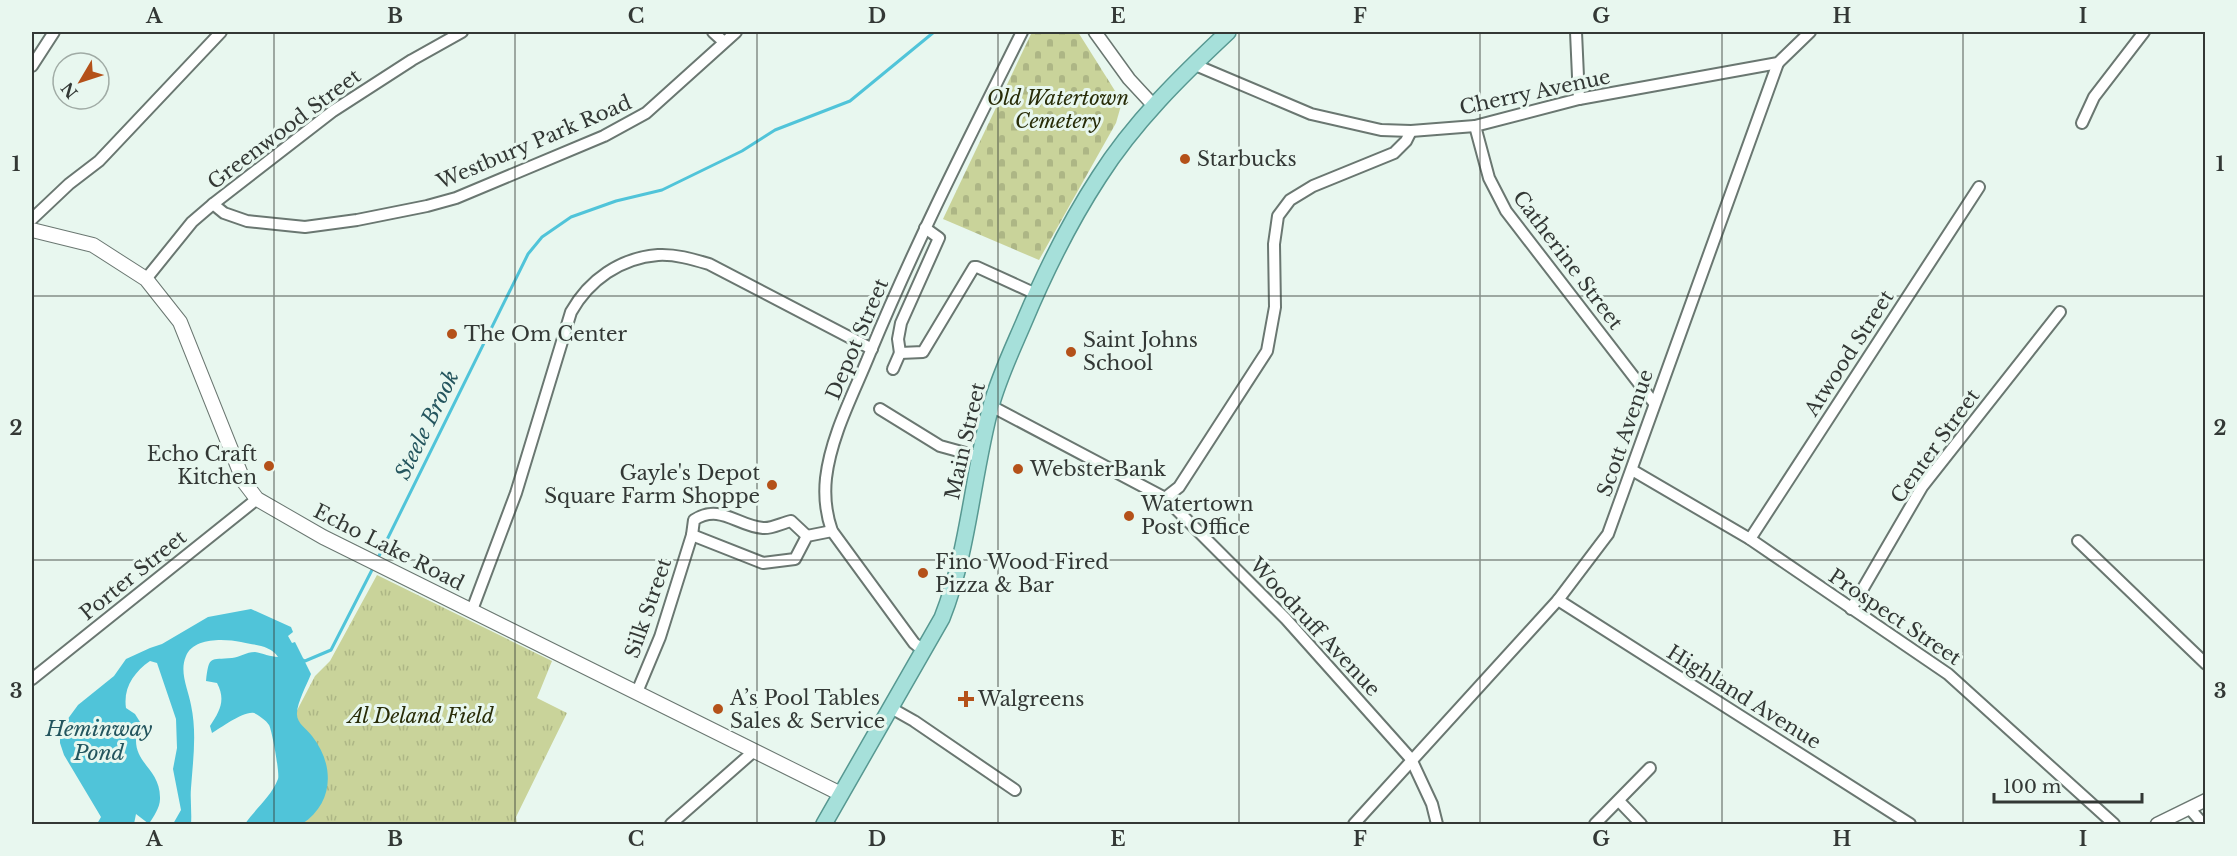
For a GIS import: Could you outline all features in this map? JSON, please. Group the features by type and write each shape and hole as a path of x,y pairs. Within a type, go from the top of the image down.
{"main road":[{"name":"Main Street","path":"824,825 924,651 951,597 963,550 991,406 1001,376 1036,294 1057,252 1099,177 1154,105 1228,32"},
{"name":"Echo Lake Road","path":"32,230 93,245 146,279 180,322 244,482 258,499 323,537 841,794"}],"street":[{"path":"32,66 54,32"},
{"path":"32,219 69,184 99,161 221,32"},
{"name":"Greenwood Street","path":"146,279 192,222 213,204 333,111 412,60 462,32"},
{"path":"713,32 724,42"},
{"name":"Westbury Park Road","path":"213,204 224,213 247,221 305,227 357,220 456,198 604,136 646,113 736,32"},
{"name":"Depot Street","path":"924,651 914,643 832,531 827,517 825,499 826,477 830,457 847,409 893,297 1022,32"},
{"path":"1095,32 1129,79 1154,105"},
{"path":"1576,32 1579,99"},
{"path":"1778,63 1810,32"},
{"path":"2082,123 2094,97 2144,32"},
{"name":"Cherry Avenue","path":"1193,64 1311,114 1381,130 1411,131 1475,126 1579,99 1778,63"},
{"name":"Scott Avenue","path":"1411,759 1558,600 1608,534 1778,63"},
{"name":"Catherine Street","path":"1475,126 1489,178 1506,211 1654,403"},
{"path":"1166,498 1179,487 1267,351 1275,307 1274,244 1278,216 1290,200 1313,186 1394,153 1406,141 1411,131"},
{"name":"Atwood Street","path":"1749,539 1979,187"},
{"path":"893,369 900,353 898,339 901,323 939,238 925,228"},
{"path":"472,610 516,493 571,312 581,294 606,272 645,257 660,255 682,257 709,264 872,349"},
{"path":"900,353 923,351 974,267 1036,294"},
{"name":"Center Street","path":"1851,609 1922,487 2060,312"},
{"name":"Woodruff Avenue","path":"991,406 1166,498 1286,619 1411,759 1432,804 1437,825"},
{"path":"880,409 940,446 980,457"},
{"name":"Prospect Street","path":"1632,470 1749,539 1948,674 2114,825"},
{"name":"Porter Street","path":"32,680 258,499"},
{"name":"Silk Street","path":"637,692 660,637 692,536 694,520 704,513 721,514 764,529 790,521 807,536"},
{"path":"692,536 763,563 795,559 807,536 832,531"},
{"path":"2078,541 2205,664"},
{"name":"Highland Avenue","path":"1558,600 1910,825"},
{"path":"891,708 1015,790"},
{"path":"670,825 754,751"},
{"path":"1354,825 1411,759"},
{"path":"1595,825 1650,768"},
{"path":"2157,825 2205,800"},
{"path":"1619,801 1641,825"},
{"path":"2190,809 2203,825"}],"green space":[{"name":"Old Watertown Cemetery","path":"1032,32 1078,32 1122,102 1116,123 1039,260 943,219"},
{"name":"Al Deland Field","path":"377,575 552,661 537,698 567,713 516,817 517,824 272,824 292,720 315,676 330,661"}],"water":[{"name":"Heminway Pond","path":"251,609 291,627 293,632 288,636 292,643 295,642 311,674 297,709 297,717 312,736 325,759 328,783 325,795 313,815 302,824 245,824 271,792 278,779 272,735 268,723 254,713 238,717 212,733 210,726 219,710 221,695 217,683 206,681 208,667 212,660 252,652 278,657 271,650 261,646 219,640 196,645 186,656 183,668 194,726 191,824 173,824 181,810 173,769 177,748 176,719 157,663 150,661 131,681 126,694 126,708 135,714 140,722 136,736 137,746 159,787 159,806 149,824 136,814 134,824 97,824 101,817 64,755 60,743 60,733 67,720 78,705 114,676 126,659 162,644 208,617"}],"waterway":[{"name":"Steele Brook","path":"377,560 528,254 542,237 571,217 616,201 662,190 742,151 775,130 850,101 934,32"},
{"name":"Steele Brook","path":"303,660 331,650 374,566"}],"place":[{"name":"Starbucks","path":"1185,159"},
{"name":"The Om Center","path":"452,334"},
{"name":"Saint Johns School","path":"1071,352"},
{"name":"Echo Craft Kitchen","path":"269,466"},
{"name":"WebsterBank","path":"1018,469"},
{"name":"Gayle's Depot Square Farm Shoppe","path":"772,485"},
{"name":"Watertown Post Office","path":"1129,516"},
{"name":"Fino Wood Fired Pizza & Bar","path":"923,573"},
{"name":"Walgreens","path":"966,699"},
{"name":"A’s Pool Tables Sales & Service","path":"718,709"}]}
